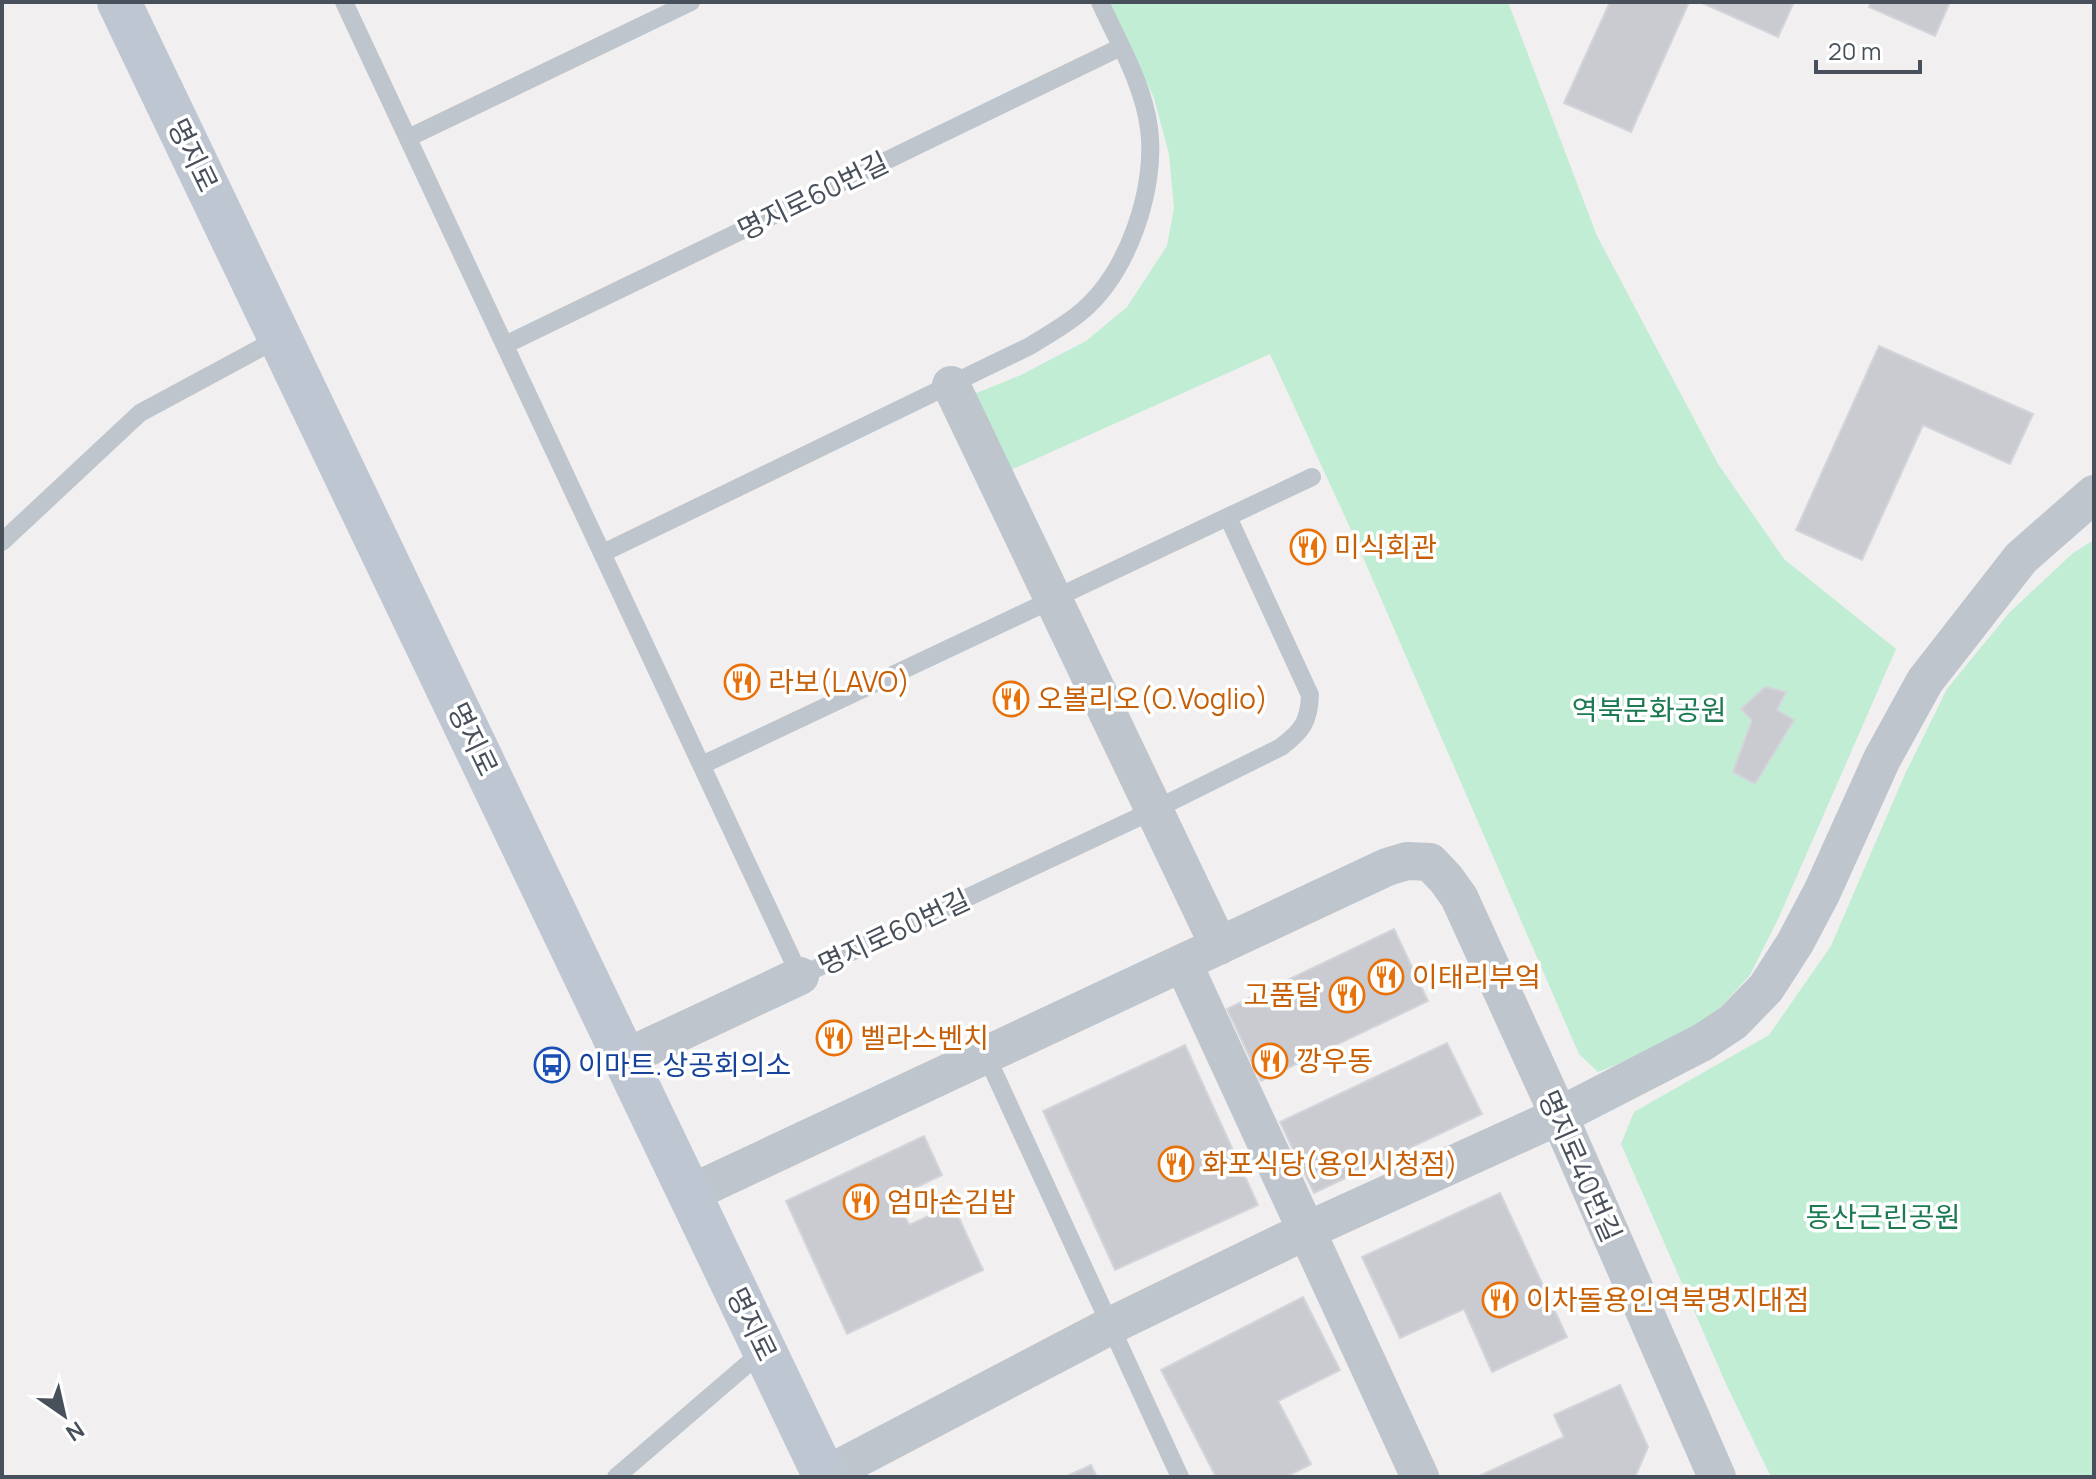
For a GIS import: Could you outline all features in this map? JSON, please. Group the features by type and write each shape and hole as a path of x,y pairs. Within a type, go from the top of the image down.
{"main road":[{"name":"명지로","path":"119,2 824,1477"}],"street":[{"path":"689,1194 1219,946 951,385"},
{"path":"824,1477 1110,1326 1306,1231 1559,1116 1703,1042 1733,1022 1766,988 1795,943 1822,892 1882,759 1925,681 2021,558 2094,494"},
{"name":"명지로40번길","path":"1219,946 1387,867 1407,861 1430,862 1446,879 1459,897 1559,1116 1717,1477"},
{"path":"1183,963 1420,1477"},
{"path":"625,1058 800,976"}],"lane":[{"name":"명지로60번길","path":"344,2 800,976 1154,810 1281,747 1299,733 1309,713 1310,695 1228,517"},
{"path":"408,138 691,2"},
{"path":"603,553 1030,346 1082,312 1113,278 1138,223 1149,179 1149,128 1137,80 1100,2"},
{"name":"명지로60번길","path":"505,345 1121,47"},
{"path":"2,542 140,413 281,337"},
{"path":"702,765 1312,477"},
{"path":"986,1055 1180,1477"},
{"path":"616,1477 764,1350"}],"green space":[{"name":"역북문화공원","path":"1109,2 1508,2 1597,236 1718,464 1784,559 1896,649 1779,917 1750,975 1711,1018 1655,1049 1598,1072 1579,1054 1352,532 1270,354 1011,470 969,396 1021,375 1086,341 1127,307 1167,246 1174,208 1169,154 1154,98"},
{"name":"동산근린공원","path":"2094,540 2094,1477 1771,1477 1727,1386 1621,1144 1634,1112 1769,1035 1831,946 1905,774 1947,689 2009,613 2073,553"}],"building":[{"path":"1610,2 1689,2 1631,132 1564,103"},
{"path":"1700,2 1794,2 1778,37"},
{"path":"1871,2 1950,2 1935,36 1869,7"},
{"path":"1879,346 2033,414 2010,464 1923,425 1862,560 1796,530"},
{"path":"1765,687 1786,692 1777,710 1794,720 1755,784 1733,772 1752,720 1741,709"},
{"path":"1394,929 1428,1001 1261,1081 1227,1009"},
{"path":"1447,1043 1482,1114 1314,1193 1280,1122"},
{"path":"1185,1045 1258,1205 1115,1270 1043,1111"},
{"path":"924,1136 942,1175 896,1197 909,1225 953,1205 983,1270 847,1334 786,1201"},
{"path":"1500,1193 1567,1337 1492,1372 1464,1309 1400,1338 1362,1257"},
{"path":"1303,1297 1340,1370 1278,1401 1311,1464 1286,1477 1216,1477 1161,1370"},
{"path":"1620,1385 1648,1447 1635,1477 1477,1477 1564,1437 1554,1415"},
{"path":"1091,1465 1097,1477 1065,1477"}],"place":[{"name":"미식회관","path":"1308,547"},
{"name":"라보(LAVO)","path":"742,682"},
{"name":"오볼리오(O.Voglio)","path":"1011,699"},
{"name":"이태리부엌","path":"1386,977"},
{"name":"고품달","path":"1347,995"},
{"name":"벨라스벤치","path":"834,1038"},
{"name":"깡우동","path":"1270,1061"},
{"name":"이마트.상공회의소","path":"552,1065"},
{"name":"화포식당(용인시청점)","path":"1176,1164"},
{"name":"엄마손김밥","path":"861,1202"},
{"name":"이차돌용인역북명지대점","path":"1500,1300"}]}
